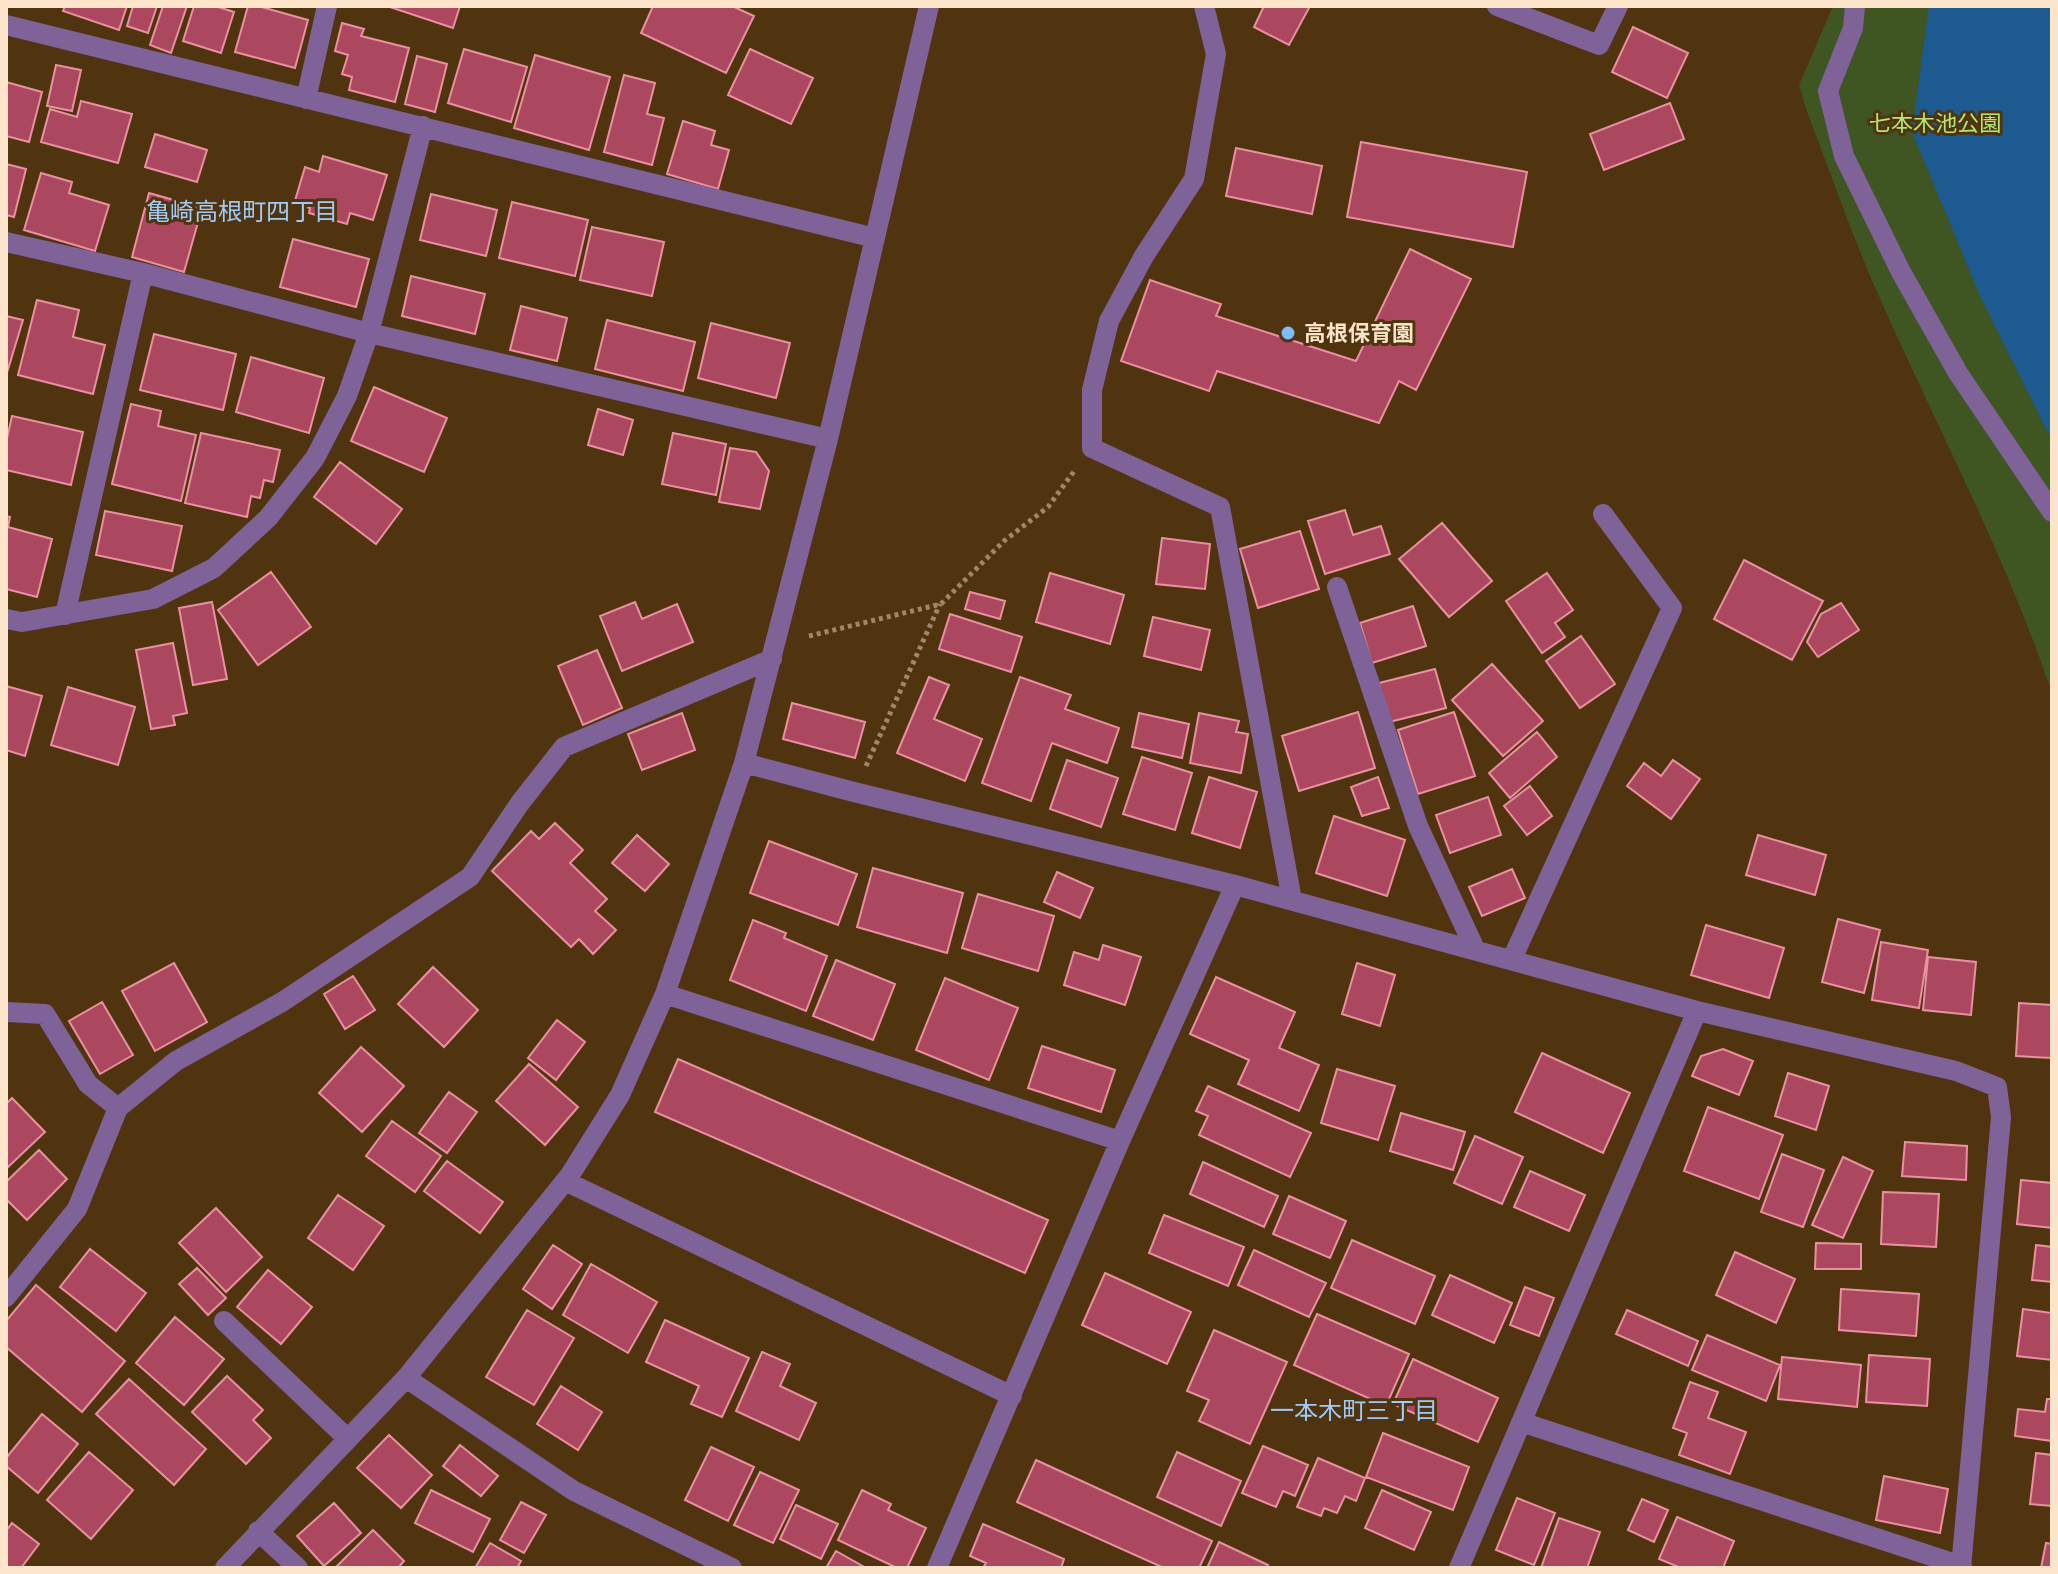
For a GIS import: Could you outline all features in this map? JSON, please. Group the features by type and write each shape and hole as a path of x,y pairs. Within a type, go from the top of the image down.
{"street":[{"path":"306,99 327,6"},
{"path":"225,1568 406,1378 565,1181 620,1095 665,994 744,763 828,439 929,6"},
{"path":"1204,6 1216,54 1194,179 1144,256 1109,321 1092,390 1092,448 1220,507 1292,900"},
{"path":"1497,6 1599,45 1618,6"},
{"path":"1855,6 1853,28 1828,91 1844,156 1901,272 1958,373 2052,512"},
{"path":"6,25 875,238"},
{"path":"6,619 22,622 153,599 214,568 268,518 315,458 347,396 369,333 423,126"},
{"path":"6,242 143,273 369,333 828,439"},
{"path":"65,615 143,273"},
{"path":"1512,959 1672,608 1603,514"},
{"path":"1337,587 1418,826 1475,949"},
{"path":"6,1297 77,1209 118,1108 176,1061 282,1002 470,877 520,803 564,747 774,651"},
{"path":"744,763 1235,885 1697,1011 1956,1071 1997,1087 2001,1117 1962,1567 1521,1422"},
{"path":"937,1568 1120,1141 1235,885"},
{"path":"665,994 1120,1141"},
{"path":"1459,1568 1697,1011"},
{"path":"6,1012 45,1014 88,1084 118,1108"},
{"path":"565,1181 1012,1396"},
{"path":"224,1321 348,1439"},
{"path":"406,1378 574,1491 732,1568"},
{"path":"258,1531 298,1568"}],"path":[{"path":"854,792 941,604 1004,541 1048,507 1092,448"},
{"path":"774,651 941,604"}],"green space":[{"name":"七本木池公園","path":"1833,6 2052,6 2052,693 1990,538 1865,263 1806,109 1799,85"}],"water":[{"path":"1929,6 2052,6 2052,441 1980,296 1912,132"}],"building":[{"path":"65,6 127,6 119,30 63,11"},
{"path":"133,6 157,6 148,33 127,26"},
{"path":"163,6 187,6 171,53 150,45"},
{"path":"194,6 215,6 234,12 221,53 183,41"},
{"path":"248,6 308,20 295,68 235,52"},
{"path":"387,6 460,6 453,28"},
{"path":"653,6 732,6 754,16 726,73 641,33"},
{"path":"1264,6 1310,6 1289,45 1254,27"},
{"path":"342,23 364,29 361,36 409,48 395,102 349,90 352,77 342,74 348,55 335,51"},
{"path":"1633,27 1688,53 1667,98 1612,72"},
{"path":"464,49 527,67 511,122 448,103"},
{"path":"750,49 813,78 791,124 728,95"},
{"path":"535,55 610,77 589,150 514,128"},
{"path":"417,56 447,64 435,112 405,104"},
{"path":"56,65 81,70 72,111 47,106"},
{"path":"624,75 655,83 647,114 664,118 652,165 604,152"},
{"path":"6,82 42,92 29,142 6,136"},
{"path":"81,101 132,114 118,163 41,142 50,109 77,117"},
{"path":"1670,103 1684,139 1604,170 1590,134"},
{"path":"683,121 715,131 711,145 729,150 718,189 667,174"},
{"path":"155,134 207,150 197,182 145,167"},
{"path":"1361,142 1527,172 1513,247 1347,217"},
{"path":"1236,148 1322,166 1312,214 1226,196"},
{"path":"323,156 387,175 373,220 350,213 347,224 309,213 310,208 294,204 305,167 319,172"},
{"path":"6,164 26,169 14,217 6,215"},
{"path":"41,173 72,182 69,193 109,205 95,251 24,230"},
{"path":"149,193 202,208 184,272 132,257"},
{"path":"431,194 497,210 486,256 420,240"},
{"path":"512,202 588,220 575,276 499,258"},
{"path":"592,227 664,242 652,296 580,280"},
{"path":"293,239 369,259 356,307 280,287"},
{"path":"1410,249 1471,279 1416,390 1399,381 1379,423 1217,371 1209,391 1121,361 1150,280 1221,304 1216,316 1356,361"},
{"path":"411,276 485,294 475,334 402,316"},
{"path":"37,300 79,310 73,337 105,345 93,394 18,375"},
{"path":"521,306 567,318 557,361 510,350"},
{"path":"6,316 23,320 6,376"},
{"path":"607,320 695,342 683,391 595,369"},
{"path":"711,323 790,343 776,398 698,378"},
{"path":"154,334 236,354 223,410 140,390"},
{"path":"251,357 324,378 309,433 236,412"},
{"path":"374,387 447,418 424,472 351,441"},
{"path":"131,404 161,411 158,426 196,435 181,501 112,484"},
{"path":"598,409 633,420 623,455 588,445"},
{"path":"12,416 83,432 71,485 6,470 6,443"},
{"path":"201,433 280,450 273,482 264,480 260,498 251,496 247,517 185,503"},
{"path":"673,433 726,444 716,495 662,484"},
{"path":"730,448 756,452 769,471 760,509 719,502"},
{"path":"340,462 402,509 376,544 314,497"},
{"path":"1345,510 1353,535 1381,526 1390,554 1325,574 1308,521"},
{"path":"105,511 182,526 172,571 96,555"},
{"path":"6,516 10,517 8,527 52,539 37,597 6,589"},
{"path":"1442,523 1492,581 1449,617 1399,559"},
{"path":"1300,531 1319,589 1258,608 1240,549"},
{"path":"1162,538 1210,544 1205,589 1156,584"},
{"path":"1744,560 1823,601 1792,660 1714,619"},
{"path":"271,572 311,627 258,665 218,610"},
{"path":"1050,573 1124,595 1110,644 1036,622"},
{"path":"1547,573 1573,610 1555,623 1565,637 1542,653 1506,601"},
{"path":"970,592 1005,601 1000,619 965,609"},
{"path":"212,602 227,679 193,685 179,608"},
{"path":"635,602 642,619 677,604 693,642 622,671 600,616"},
{"path":"1841,603 1859,630 1818,657 1807,642 1821,614"},
{"path":"1413,606 1426,646 1372,663 1360,623"},
{"path":"950,614 1022,637 1011,672 939,649"},
{"path":"1153,617 1210,630 1201,670 1144,656"},
{"path":"1581,636 1615,684 1580,708 1546,661"},
{"path":"173,643 187,713 173,716 175,725 151,729 136,650"},
{"path":"597,650 622,708 583,725 558,666"},
{"path":"1492,664 1543,721 1503,756 1452,700"},
{"path":"1435,669 1446,708 1389,722 1379,683"},
{"path":"929,677 949,685 934,719 982,739 965,781 897,753"},
{"path":"1020,677 1071,695 1065,709 1119,728 1107,763 1052,743 1031,801 982,783"},
{"path":"6,686 42,696 25,756 6,750"},
{"path":"68,687 135,707 118,765 51,745"},
{"path":"792,703 865,722 855,758 783,739"},
{"path":"1358,712 1375,768 1299,791 1282,736"},
{"path":"1454,712 1475,776 1418,794 1398,730"},
{"path":"682,713 695,750 642,770 628,734"},
{"path":"1139,713 1189,724 1182,758 1132,747"},
{"path":"1199,713 1239,721 1236,732 1248,734 1241,773 1190,763"},
{"path":"1537,732 1557,757 1510,798 1489,773"},
{"path":"1142,757 1192,773 1175,830 1123,814"},
{"path":"1067,760 1118,778 1101,827 1050,809"},
{"path":"1673,760 1700,779 1671,819 1627,786 1644,763 1661,776"},
{"path":"1209,777 1257,792 1240,848 1192,833"},
{"path":"1378,777 1389,808 1362,816 1351,787"},
{"path":"1530,786 1552,816 1527,835 1504,806"},
{"path":"1488,797 1501,835 1450,853 1436,815"},
{"path":"1334,816 1405,840 1387,896 1316,873"},
{"path":"555,823 583,850 570,863 607,899 595,911 616,930 593,954 579,939 571,947 492,871 531,831 539,839"},
{"path":"637,835 669,864 645,891 612,863"},
{"path":"1758,835 1826,855 1815,895 1746,875"},
{"path":"769,841 857,874 838,925 750,893"},
{"path":"873,868 963,893 947,953 857,927"},
{"path":"1512,869 1525,898 1482,916 1469,887"},
{"path":"1057,872 1093,888 1080,918 1044,902"},
{"path":"978,894 1054,916 1038,971 962,948"},
{"path":"1838,919 1880,930 1864,993 1822,982"},
{"path":"753,920 786,933 784,938 827,956 806,1011 730,980"},
{"path":"1706,925 1784,948 1769,998 1691,975"},
{"path":"1881,942 1928,950 1919,1008 1872,1000"},
{"path":"1103,945 1141,957 1125,1005 1064,985 1074,952 1099,960"},
{"path":"1928,957 1976,962 1971,1015 1923,1010"},
{"path":"836,960 895,984 873,1040 813,1016"},
{"path":"174,963 207,1022 155,1051 122,991"},
{"path":"1357,963 1395,975 1380,1026 1342,1014"},
{"path":"433,967 478,1010 444,1047 398,1004"},
{"path":"353,976 375,1010 345,1029 324,994"},
{"path":"1216,977 1295,1012 1279,1048 1319,1065 1299,1111 1238,1084 1249,1060 1190,1034"},
{"path":"945,978 1018,1008 989,1080 916,1050"},
{"path":"102,1002 133,1055 100,1074 69,1021"},
{"path":"2019,1003 2052,1005 2052,1058 2016,1056"},
{"path":"557,1020 585,1042 556,1080 528,1058"},
{"path":"1042,1046 1115,1070 1101,1112 1028,1088"},
{"path":"361,1047 404,1086 362,1132 319,1093"},
{"path":"1723,1049 1753,1061 1739,1095 1692,1076 1701,1056"},
{"path":"1542,1053 1630,1093 1603,1153 1515,1112"},
{"path":"678,1059 1048,1220 1025,1273 655,1112"},
{"path":"529,1064 578,1107 545,1145 496,1101"},
{"path":"1337,1069 1395,1086 1378,1140 1321,1123"},
{"path":"1788,1073 1829,1086 1816,1130 1775,1116"},
{"path":"1208,1086 1311,1133 1290,1177 1199,1135 1208,1116 1196,1111"},
{"path":"449,1092 477,1112 447,1153 419,1133"},
{"path":"12,1098 45,1132 6,1169 6,1104"},
{"path":"1708,1107 1783,1135 1759,1199 1684,1171"},
{"path":"1401,1113 1465,1132 1453,1170 1390,1151"},
{"path":"392,1121 441,1156 415,1192 366,1156"},
{"path":"1475,1136 1523,1157 1502,1204 1454,1183"},
{"path":"1905,1142 1967,1146 1966,1180 1902,1176"},
{"path":"39,1150 67,1179 27,1220 6,1199 6,1182"},
{"path":"1782,1154 1824,1170 1803,1227 1761,1212"},
{"path":"1843,1157 1873,1171 1843,1238 1812,1225"},
{"path":"447,1161 503,1202 480,1233 424,1191"},
{"path":"1203,1162 1278,1196 1264,1227 1190,1194"},
{"path":"1530,1171 1585,1195 1569,1231 1514,1207"},
{"path":"2021,1180 2052,1183 2052,1228 2017,1224"},
{"path":"1883,1192 1939,1194 1936,1247 1881,1244"},
{"path":"338,1195 384,1226 353,1270 308,1238"},
{"path":"1289,1196 1346,1221 1330,1258 1273,1234"},
{"path":"216,1208 262,1257 226,1292 179,1243"},
{"path":"1164,1215 1244,1247 1228,1286 1149,1253"},
{"path":"1352,1240 1435,1276 1415,1324 1331,1288"},
{"path":"1816,1243 1861,1244 1861,1269 1815,1269"},
{"path":"553,1245 582,1264 552,1309 523,1289"},
{"path":"2036,1245 2052,1247 2052,1282 2032,1280"},
{"path":"90,1249 146,1293 116,1331 60,1287"},
{"path":"1254,1250 1326,1283 1309,1317 1238,1285"},
{"path":"1735,1252 1795,1279 1776,1323 1716,1295"},
{"path":"591,1264 657,1302 628,1353 563,1315"},
{"path":"197,1268 226,1298 208,1315 179,1284"},
{"path":"268,1270 312,1307 281,1344 237,1307"},
{"path":"1105,1273 1191,1312 1167,1364 1082,1325"},
{"path":"1450,1275 1512,1303 1494,1343 1432,1315"},
{"path":"36,1285 125,1361 82,1412 6,1347 6,1321"},
{"path":"1525,1287 1554,1298 1539,1336 1510,1325"},
{"path":"1841,1289 1919,1294 1916,1336 1839,1330"},
{"path":"2023,1309 2052,1313 2052,1360 2017,1356"},
{"path":"527,1310 574,1338 534,1405 486,1377"},
{"path":"1627,1310 1698,1341 1688,1366 1616,1334"},
{"path":"1317,1314 1409,1354 1386,1406 1294,1365"},
{"path":"175,1317 224,1359 184,1405 136,1363"},
{"path":"665,1320 749,1358 722,1417 691,1404 699,1386 646,1362"},
{"path":"1214,1330 1287,1362 1250,1444 1199,1421 1209,1400 1187,1391"},
{"path":"1707,1335 1780,1365 1766,1401 1692,1370"},
{"path":"762,1352 790,1364 780,1386 816,1403 799,1440 736,1411"},
{"path":"1869,1355 1930,1359 1927,1406 1866,1402"},
{"path":"1782,1357 1861,1365 1857,1407 1778,1399"},
{"path":"1413,1359 1498,1398 1478,1442 1393,1404"},
{"path":"227,1376 263,1410 253,1420 271,1438 246,1464 192,1412"},
{"path":"129,1379 206,1449 174,1485 96,1414"},
{"path":"1690,1382 1718,1392 1708,1418 1746,1432 1730,1474 1679,1455 1687,1433 1673,1428"},
{"path":"561,1386 602,1412 578,1450 537,1424"},
{"path":"2047,1399 2052,1399 2052,1441 2015,1436 2018,1409 2045,1412"},
{"path":"42,1414 78,1444 38,1493 6,1466 6,1458"},
{"path":"1383,1433 1469,1467 1453,1510 1366,1477"},
{"path":"389,1435 432,1475 401,1508 357,1468"},
{"path":"460,1445 498,1476 481,1496 443,1466"},
{"path":"1263,1446 1308,1465 1295,1496 1283,1491 1276,1507 1242,1493"},
{"path":"711,1447 754,1467 728,1521 685,1500"},
{"path":"89,1452 133,1490 91,1539 47,1500"},
{"path":"1177,1452 1241,1481 1221,1526 1157,1497"},
{"path":"2036,1453 2052,1455 2052,1506 2030,1504"},
{"path":"1318,1458 1365,1478 1356,1501 1345,1496 1337,1513 1324,1508 1321,1516 1297,1507"},
{"path":"1036,1460 1212,1541 1199,1568 1164,1568 1017,1502"},
{"path":"760,1472 799,1490 773,1543 734,1525"},
{"path":"1884,1476 1948,1489 1940,1533 1876,1520"},
{"path":"431,1490 490,1519 473,1552 415,1523"},
{"path":"862,1490 891,1504 888,1510 926,1528 907,1568 897,1568 838,1540"},
{"path":"1382,1490 1431,1512 1414,1550 1365,1528"},
{"path":"1517,1498 1555,1513 1534,1565 1496,1550"},
{"path":"1642,1499 1668,1510 1654,1542 1628,1530"},
{"path":"521,1502 546,1515 524,1553 500,1540"},
{"path":"334,1503 361,1533 324,1566 297,1536"},
{"path":"796,1505 838,1524 821,1559 780,1539"},
{"path":"1677,1517 1734,1541 1723,1568 1681,1568 1659,1559"},
{"path":"1559,1518 1600,1532 1587,1568 1541,1568"},
{"path":"12,1523 39,1544 21,1568 6,1568 6,1531"},
{"path":"983,1524 1064,1559 1061,1568 983,1568 986,1563 970,1556"},
{"path":"373,1530 404,1561 398,1568 335,1568"},
{"path":"1219,1542 1268,1565 1266,1568 1207,1568"},
{"path":"490,1543 521,1561 517,1568 475,1568"},
{"path":"2046,1543 2052,1544 2052,1568 2041,1568"},
{"path":"836,1551 866,1568 826,1568"}],"place":[{"name":"高根保育園","path":"1288,333"}],"district":[{"name":"亀崎高根町四丁目","path":"242,212"},
{"name":"一本木町三丁目","path":"1354,1411"}]}
